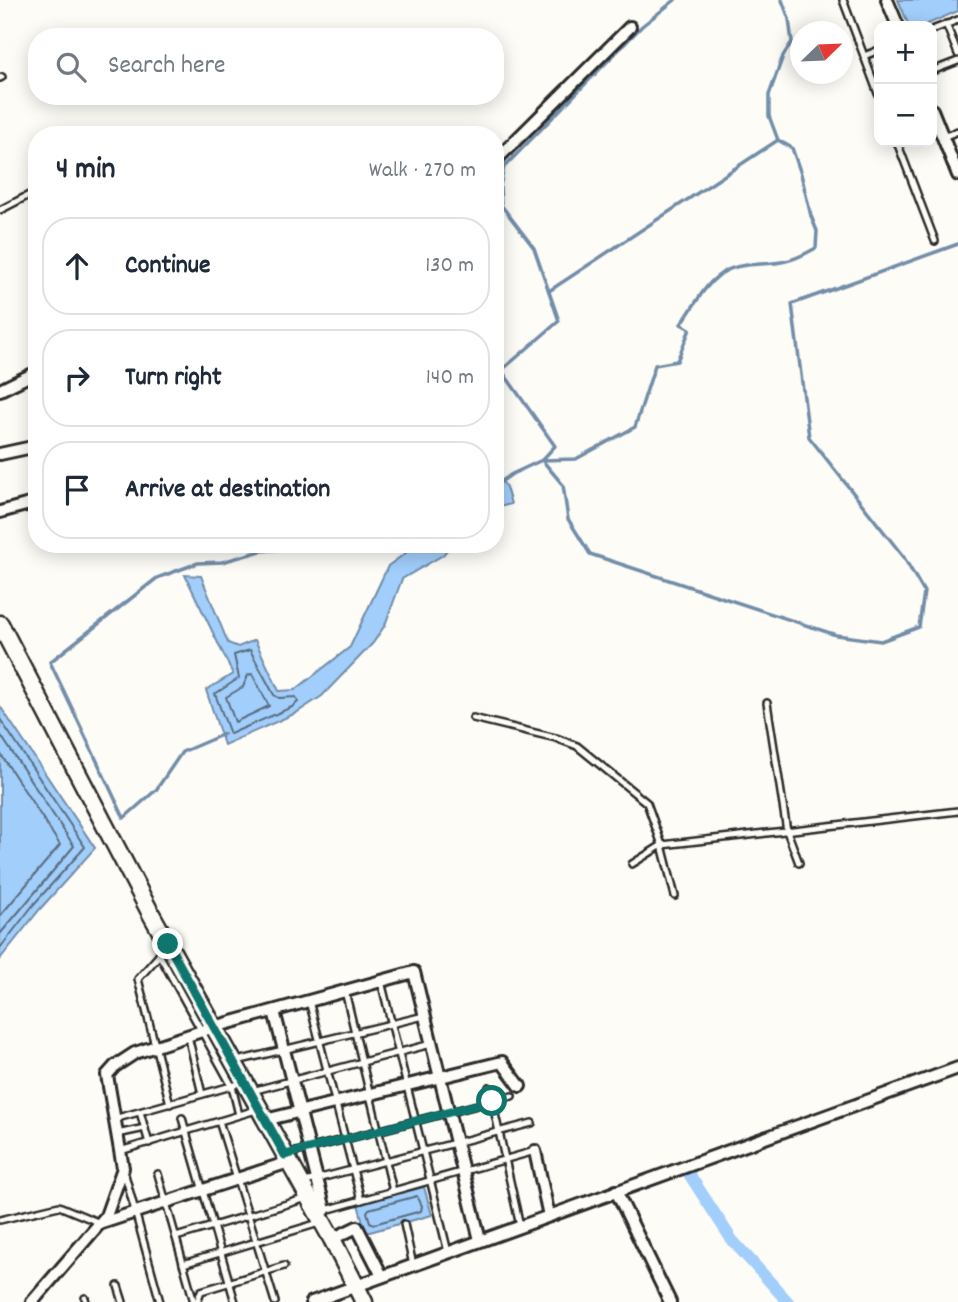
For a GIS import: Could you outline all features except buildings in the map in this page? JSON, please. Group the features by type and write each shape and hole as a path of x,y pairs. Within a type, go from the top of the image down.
{"street":[{"path":"887,0 896,21"},
{"path":"504,152 630,27"},
{"path":"937,122 958,175"},
{"path":"0,390 28,376"},
{"path":"0,454 28,448"},
{"path":"0,512 28,504"},
{"path":"0,624 164,949 208,1029 233,1062 242,1087 262,1114 304,1191 321,1215 364,1302"},
{"path":"32,1302 106,1216 123,1168 107,1075 115,1066 135,1053 208,1029 414,972 480,1240"},
{"path":"274,1011 317,1179 321,1215"},
{"path":"262,1114 299,1111 502,1062 520,1086"},
{"path":"318,1301 958,1068"},
{"path":"535,1151 549,1216"},
{"path":"100,1223 237,1179 287,1158"},
{"path":"616,1191 670,1302"},
{"path":"332,1239 357,1227 382,1276"}],"lane":[{"path":"843,0 875,84"},
{"path":"937,28 958,20"},
{"path":"946,24 958,54"},
{"path":"864,56 874,52"},
{"path":"937,69 958,61"},
{"path":"943,136 958,131"},
{"path":"899,147 934,241"},
{"path":"0,210 28,196"},
{"path":"767,704 788,831 799,863"},
{"path":"472,718 556,738 577,746 648,803 676,896"},
{"path":"632,864 662,845 958,811"},
{"path":"164,949 138,979 170,1104"},
{"path":"381,981 448,1252"},
{"path":"345,991 393,1191"},
{"path":"309,1001 361,1200"},
{"path":"233,1062 424,1016"},
{"path":"208,1029 242,1087 239,1115"},
{"path":"188,1036 202,1094"},
{"path":"114,1119 202,1094 291,1080 431,1044"},
{"path":"489,1087 520,1226"},
{"path":"287,1158 345,1139 512,1096"},
{"path":"140,1112 149,1143"},
{"path":"120,1151 239,1115 262,1114"},
{"path":"182,1118 235,1302"},
{"path":"219,1121 275,1302"},
{"path":"176,1237 248,1216 304,1191 317,1179 532,1123"},
{"path":"117,1134 145,1128"},
{"path":"183,1264 257,1242 361,1200 535,1151"},
{"path":"123,1168 160,1302"},
{"path":"158,1174 196,1302"},
{"path":"0,1220 59,1206 100,1223"},
{"path":"404,1224 413,1265"},
{"path":"196,1302 201,1291 284,1266"},
{"path":"118,1286 123,1302"}],"water":[{"path":"898,0 958,0 958,11 935,21 907,21"},
{"path":"504,484 506,487 511,504 504,506"},
{"path":"406,553 445,553 402,579 385,625 373,643 322,696 296,713 224,745 206,690 233,674 185,575 201,576 228,643 238,647 255,640 279,691 295,690 350,647 388,566"},
{"path":"0,706 95,848 40,909 0,959"},
{"path":"424,1187 432,1215 366,1233 358,1204"}],"waterway":[{"path":"504,167 642,26 675,0"},
{"path":"504,374 555,446 542,460 576,459 635,427 655,365 677,361 690,329 681,324 712,281 733,268 790,260 816,248 817,231 792,148 778,140 769,116 769,95 783,56 792,42 789,19 782,0"},
{"path":"549,291 778,140"},
{"path":"504,209 534,248 559,321 504,368"},
{"path":"504,480 542,460 563,485 568,519 590,554 836,635 881,641 919,627 924,592 903,556 809,437 792,304 958,244"},
{"path":"224,734 182,752 156,790 124,818 50,662 157,578 198,563 222,562 254,553"},
{"path":"689,1174 732,1240 788,1302"}],"route":[{"path":"168,944 285,1155 492,1101"}]}
